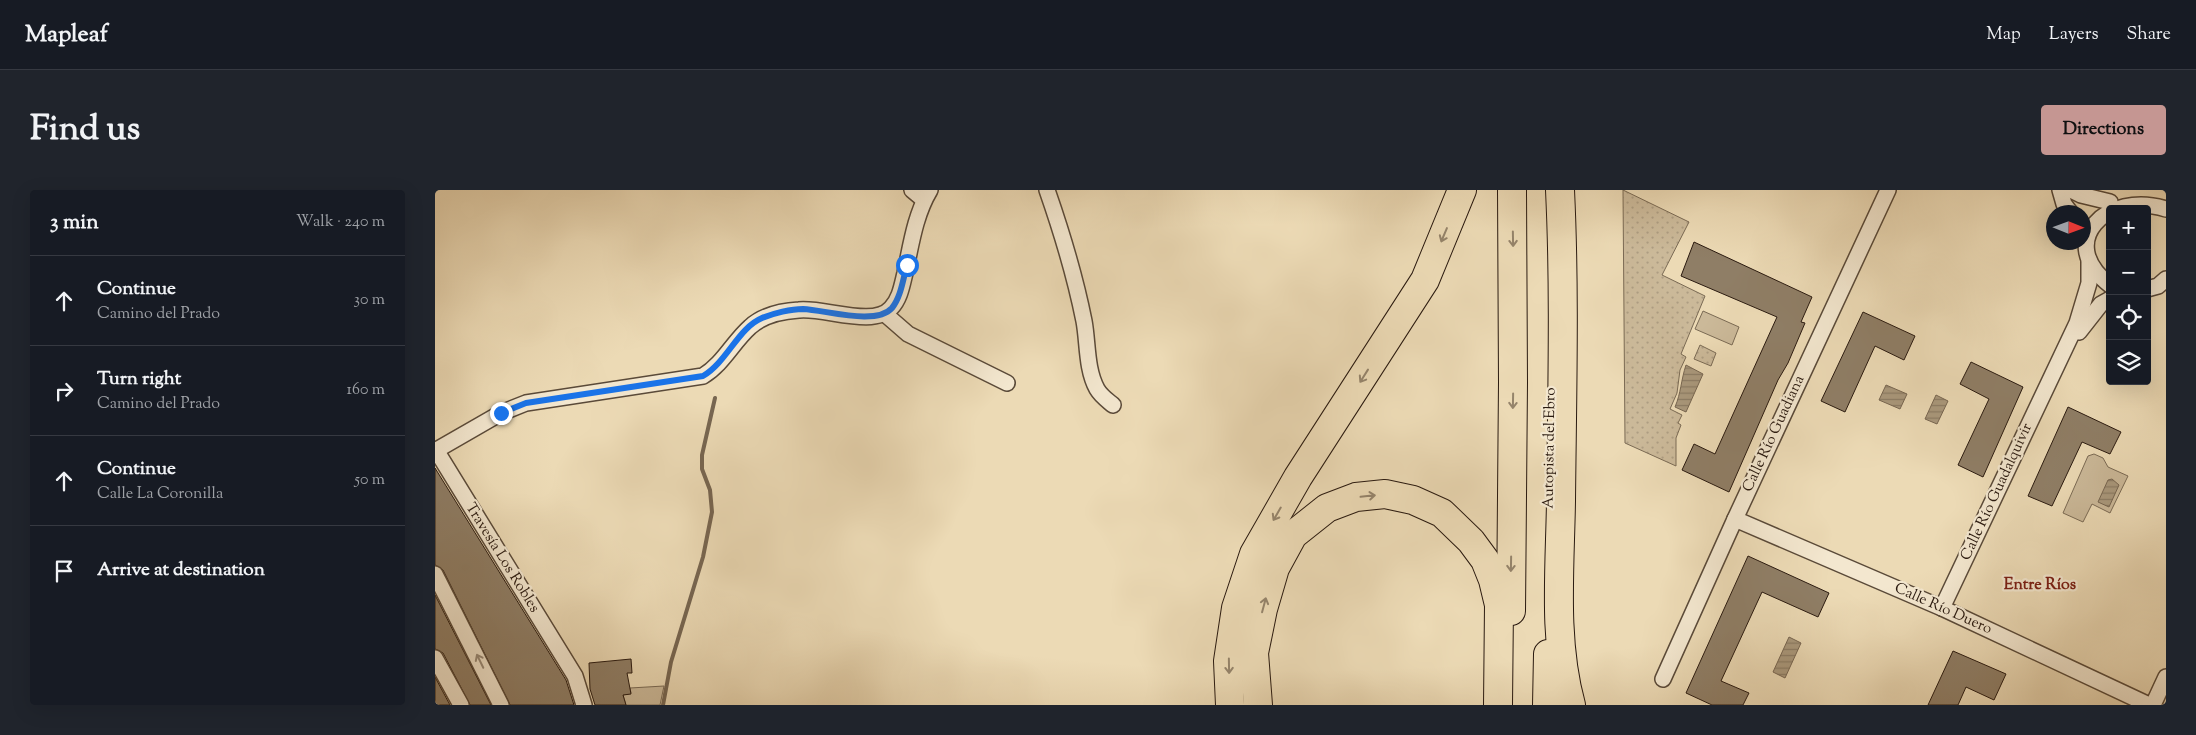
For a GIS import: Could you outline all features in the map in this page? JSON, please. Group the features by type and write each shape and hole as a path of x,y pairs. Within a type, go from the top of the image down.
{"highway":[{"path":"1230,705 1228,661 1236,608 1254,554 1298,477 1425,280 1462,190"},
{"path":"1509,705 1513,392 1512,190"},
{"name":"Autopista del Ebro","path":"1547,705 1551,429 1550,190"},
{"path":"1561,190 1563,325 1560,628 1564,681 1571,705"},
{"path":"1257,705 1254,653 1261,618 1275,568 1293,535 1327,508 1356,497 1385,494 1413,500 1443,513 1471,541 1485,560 1493,580 1499,605 1498,705"}],"street":[{"path":"436,450 501,413 526,403 703,376 719,364 750,327 761,318 774,314 800,309 866,317 885,314 892,308 900,293 927,195 912,190"},
{"path":"1047,190 1070,258 1084,321 1091,372 1103,398 1113,405"},
{"name":"Calle Río Guadiana","path":"1663,679 1888,190"},
{"path":"2060,190 2065,205"},
{"path":"2071,190 2081,195 2110,202"},
{"path":"2091,224 2095,215 2110,202 2122,197 2138,196 2154,200 2166,209"},
{"name":"Calle Río Guadalquivir","path":"1942,608 2077,323 2089,284 2089,262 2086,250"},
{"path":"2089,262 2098,276 2106,282"},
{"path":"2151,289 2159,286 2166,278"},
{"path":"2151,292 2166,296"},
{"name":"Calle Río Guadalquivir","path":"2052,376 2087,320 2101,304 2106,301"},
{"path":"885,314 908,334 1007,383"},
{"name":"Travesía Los Robles","path":"436,450 575,676 584,705"},
{"name":"Calle Río Duero","path":"1735,519 1942,608 2151,705"},
{"path":"437,581 501,705"},
{"path":"435,658 461,705"},
{"path":"2151,705 2166,677"}],"shaded area":[{"path":"1623,190 1689,222 1662,275 1705,296 1681,354 1686,357 1680,370 1677,393 1670,409 1682,415 1678,423 1681,425 1676,438 1676,466 1625,443"},
{"path":"1703,311 1739,327 1732,345 1695,329"},
{"path":"1700,345 1716,353 1711,366 1694,359"},
{"path":"1686,365 1703,374 1686,412 1675,407"},
{"path":"1886,385 1907,394 1900,409 1879,400"},
{"path":"1936,395 1948,401 1937,424 1925,419"},
{"path":"2094,454 2103,458 2108,467 2128,476 2110,513 2092,504 2083,522 2063,513 2088,456"},
{"path":"2112,479 2119,485 2109,507 2098,502 2108,480"},
{"path":"1789,637 1801,643 1785,678 1773,672"},
{"path":"664,686 660,705 626,705 623,695 631,693 630,688"}],"building":[{"path":"1694,242 1812,297 1801,322 1805,323 1788,363 1778,380 1729,492 1682,470 1694,444 1715,454 1777,317 1681,276"},
{"path":"1863,312 1915,336 1904,360 1875,346 1845,412 1821,401"},
{"path":"1971,362 2023,387 1983,477 1958,465 1989,399 1960,384"},
{"path":"2068,407 2121,432 2110,454 2082,442 2052,506 2028,496"},
{"path":"435,468 566,680 574,705 510,705 443,570 435,565"},
{"path":"1748,556 1829,593 1818,617 1762,592 1721,681 1749,693 1743,705 1712,705 1686,693"},
{"path":"435,595 491,705 470,705 443,653 435,649"},
{"path":"1953,651 2006,674 1994,700 1966,687 1958,705 1928,705"},
{"path":"631,659 632,673 627,673 631,694 623,695 626,705 595,705 590,689 589,663"},
{"path":"435,677 450,705 435,705"}],"waterway":[{"path":"663,705 671,662 703,557 712,512 710,490 702,469 702,455 715,398"}],"district":[{"name":"Entre Ríos","path":"2040,585"}],"route":[{"path":"501,413 526,403 703,376 719,364 750,327 761,318 774,314 800,309 866,317 885,314 897,300 907,265"}]}
